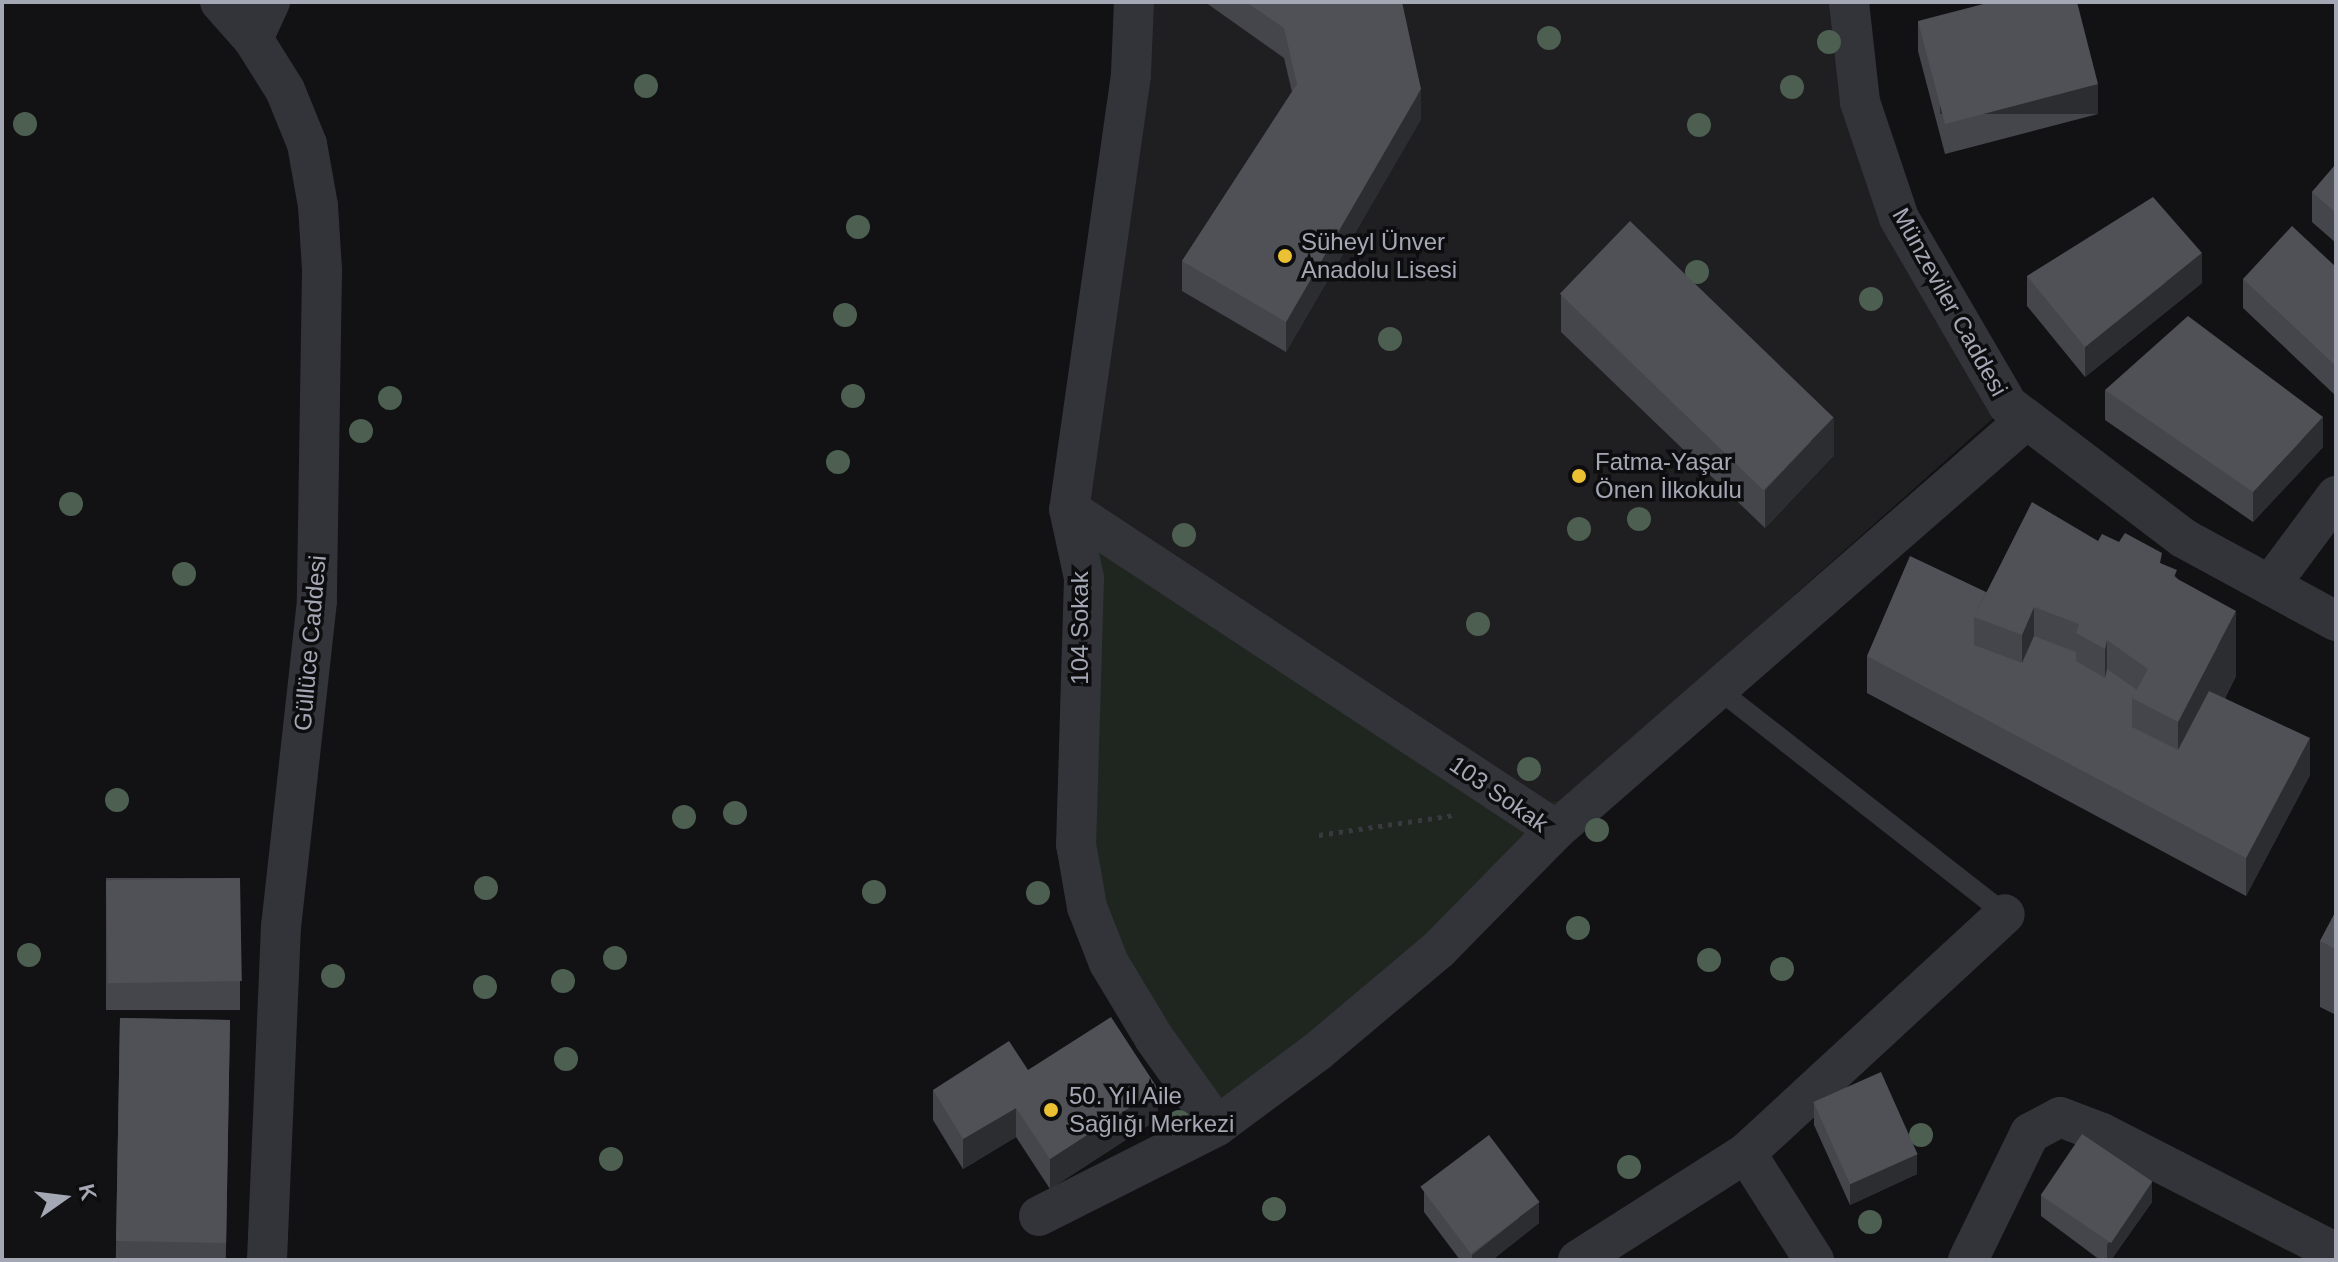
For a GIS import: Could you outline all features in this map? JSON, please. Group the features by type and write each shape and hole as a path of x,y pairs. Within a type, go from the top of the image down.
{"street":[{"name":"Güllüce Caddesi","path":"220,2 253,39 285,90 307,144 318,206 322,270 317,601 281,926 267,1260"},
{"path":"253,39 270,2"},
{"name":"104 Sokak","path":"1134,2 1131,75 1069,509 1084,578 1076,844 1087,907 1117,976 1161,1049 1217,1126"},
{"name":"Münzeviler Caddesi","path":"1849,2 1860,102 1899,218 2008,405 2183,538 2336,621"},
{"path":"1556,830 2027,419"},
{"path":"2270,585 2336,496"},
{"name":"103 Sokak","path":"1039,1216 1217,1126 1318,1051 1439,949 1556,830 1069,509"},
{"path":"1578,1260 1746,1153 2005,914"},
{"path":"1968,1260 2030,1133 2060,1117 2102,1133 2336,1253"},
{"path":"1746,1153 1814,1260"}],"lane":[{"path":"1718,689 2005,914"}],"path":[{"path":"1319,835 1455,814"}],"shaded area":[{"path":"1134,2 1849,2 1860,102 2008,405 1564,800 1518,804 1069,509"},
{"path":"1092,518 1518,804 1564,800 1439,949 1217,1126 1087,907"}],"building":[{"path":"1246,2 1402,2 1421,89 1286,322 1182,261 1297,84 1284,28"},
{"path":"1991,2 2077,2 2098,84 1945,124 1918,21"},
{"path":"2336,164 2336,213 2312,192"},
{"path":"2153,197 2202,253 2085,347 2027,276"},
{"path":"1630,221 1834,418 1763,490 1560,294"},
{"path":"2292,226 2336,267 2336,366 2243,279"},
{"path":"2188,316 2323,417 2253,492 2105,390"},
{"path":"2032,502 2098,541 2102,534 2119,542 2125,533 2162,553 2160,563 2177,570 2174,577 2236,611 2178,722 2132,698 2148,669 2107,640 2105,649 2076,633 2079,624 2034,607 2022,635 1974,617"},
{"path":"1910,556 1986,592 1974,617 1974,645 2022,663 2034,636 2076,652 2076,661 2105,678 2107,669 2137,690 2132,698 2132,727 2178,750 2209,691 2310,738 2246,858 1867,656"},
{"path":"240,878 242,981 108,983 106,880"},
{"path":"2336,911 2336,949 2320,941"},
{"name":"50. Yıl Aile Sağlığı Merkezi","path":"1111,1017 1158,1089 1050,1159 1016,1108 963,1139 933,1090 1009,1041 1028,1070"},
{"path":"120,1018 230,1020 226,1243 116,1241"},
{"path":"1881,1072 1918,1154 1850,1184 1813,1102"},
{"path":"2082,1134 2152,1182 2111,1243 2041,1195"},
{"path":"1489,1135 1540,1202 1471,1254 1420,1187"}],"place":[{"name":"Süheyl Ünver Anadolu Lisesi","path":"1285,256"},
{"name":"Fatma-Yaşar Önen İlkokulu","path":"1579,476"},
{"name":"50. Yıl Aile Sağlığı Merkezi","path":"1051,1110"}]}
